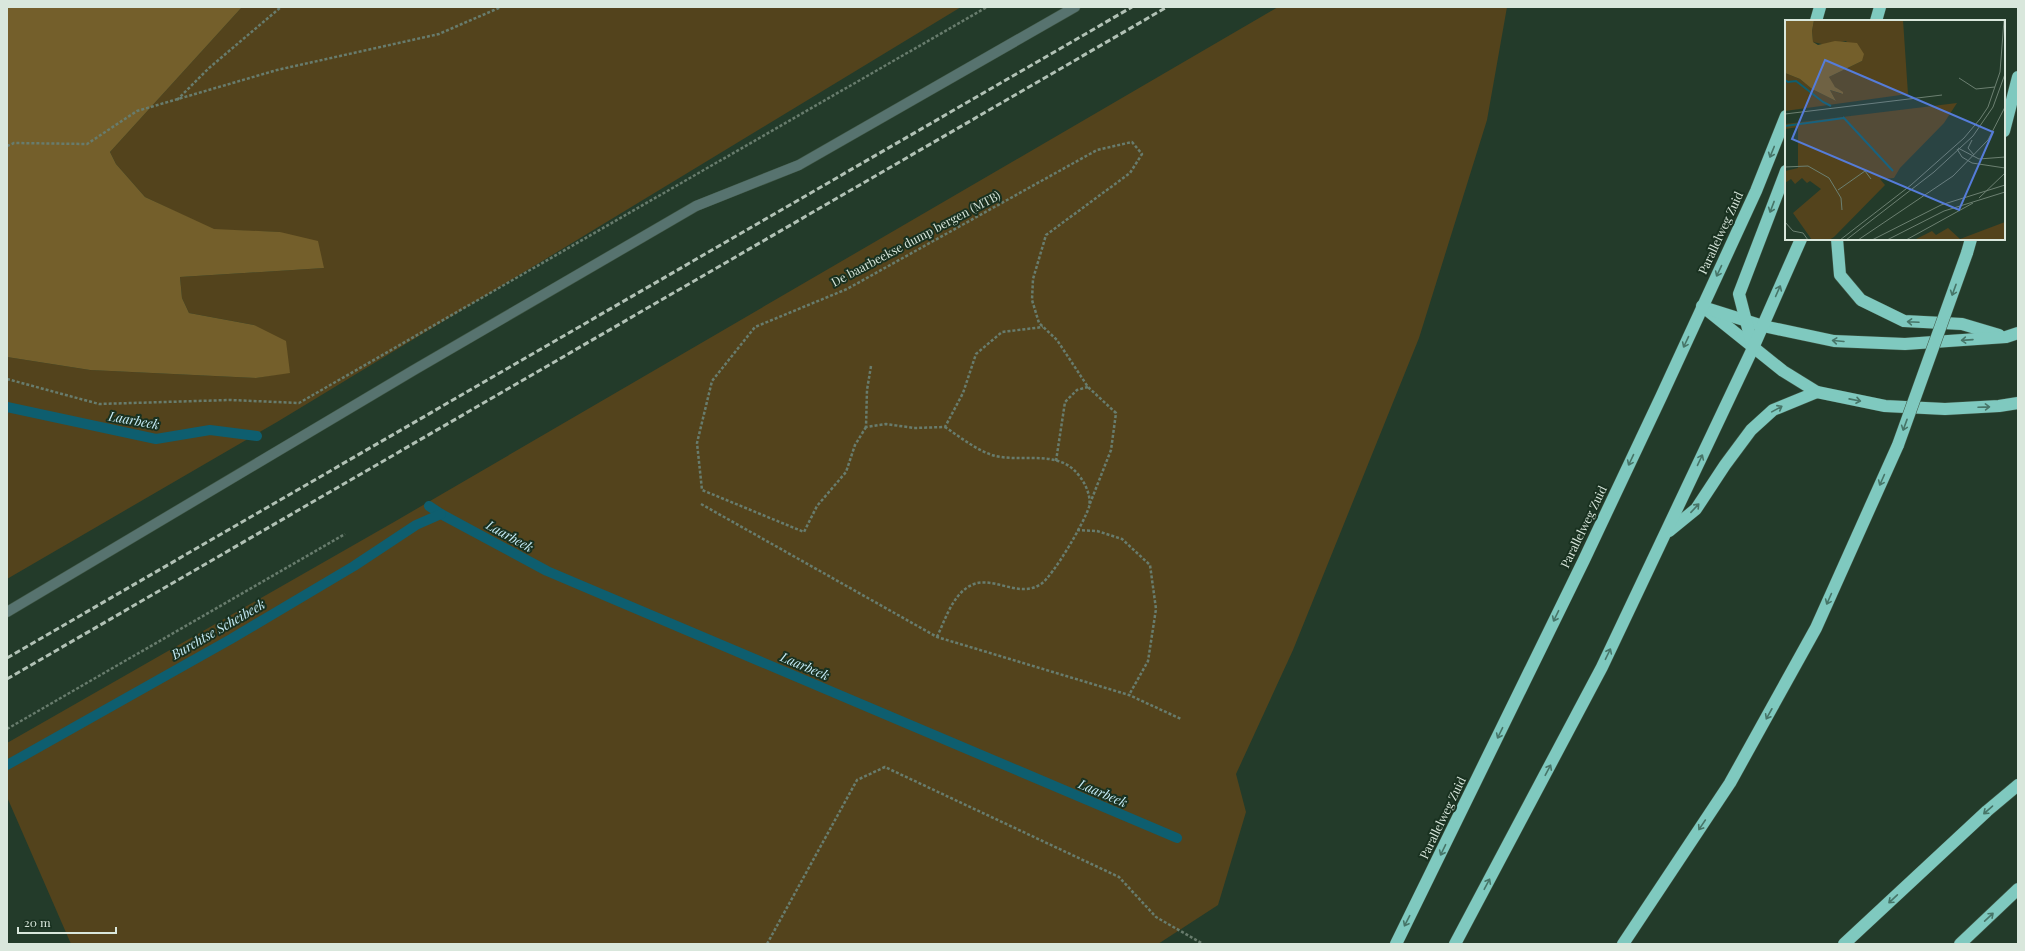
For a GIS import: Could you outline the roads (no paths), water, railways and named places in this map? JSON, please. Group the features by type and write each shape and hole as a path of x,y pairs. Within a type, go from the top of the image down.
{"highway":[{"path":"1816,20 1820,7"},
{"path":"1876,20 1880,7"},
{"path":"2005,127 2018,77"},
{"name":"Parallelweg Zuid","path":"1396,944 1584,560 1756,191 1785,118"},
{"path":"1753,348 1739,294 1785,174"},
{"path":"1455,944 1602,667 1753,348 1801,240"},
{"path":"1837,240 1840,275 1861,300 1904,321 1962,324 2012,335"},
{"path":"1623,944 1730,783 1813,635 1898,444 1971,240"},
{"path":"1702,306 1763,326 1834,341 1905,344 2012,335"},
{"path":"1702,306 1783,371 1817,392 1885,406 1945,409 1999,406 2018,403"},
{"path":"1666,534 1696,509 1725,465 1751,430 1773,410 1817,392"},
{"path":"1844,944 1987,811 2018,785"},
{"path":"1960,944 2018,889"}],"lane":[{"path":"7,612 414,370 696,206 798,165 1075,7"}],"waterway":[{"name":"Laarbeek","path":"7,407 156,439 210,430 257,436"},
{"name":"Laarbeek","path":"429,506 441,514 547,571 1177,838"},
{"name":"Burchtse Scheibeek","path":"7,765 231,639 354,566 416,525 441,514"}],"railway":[{"path":"7,658 1132,7"},
{"path":"7,679 1167,7"}]}
